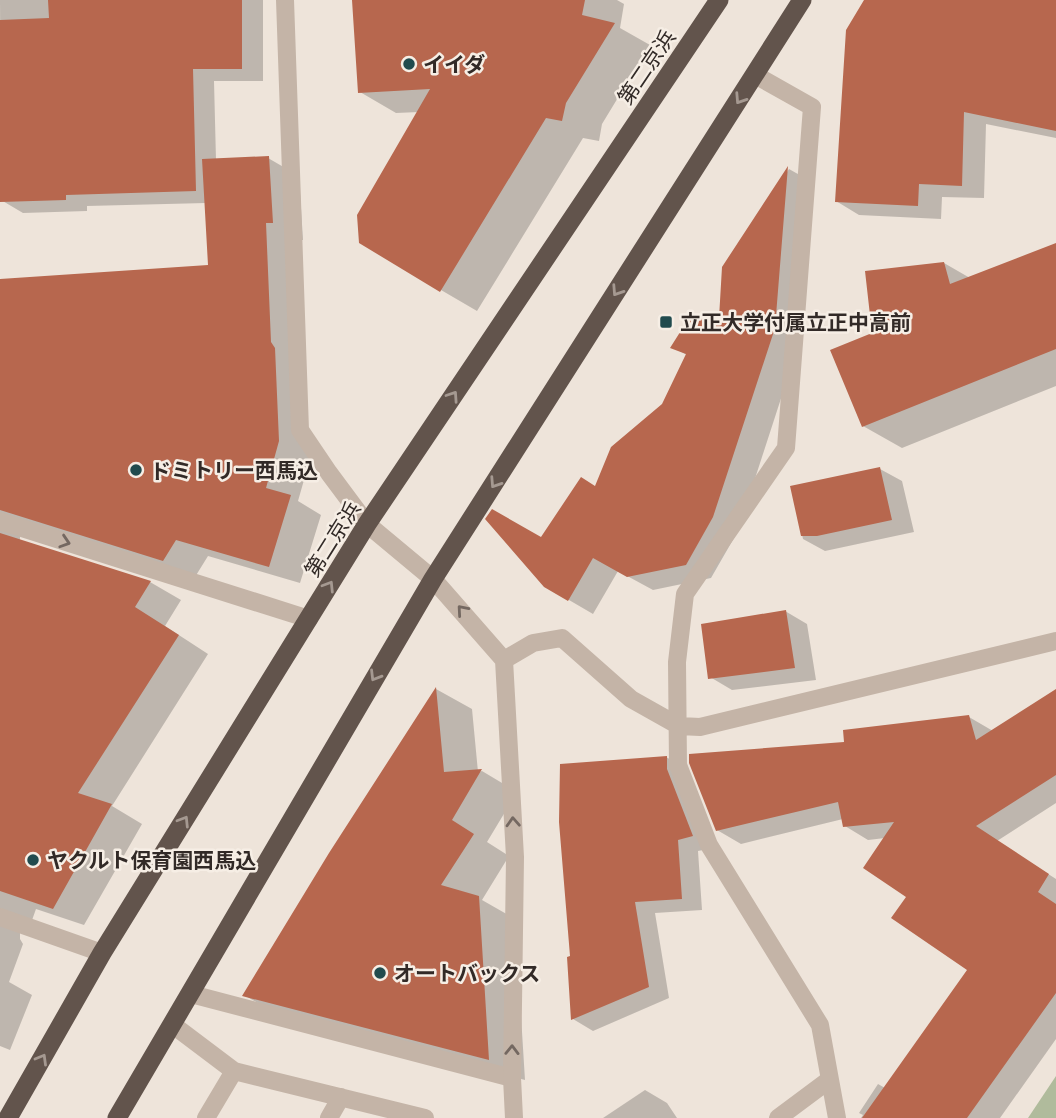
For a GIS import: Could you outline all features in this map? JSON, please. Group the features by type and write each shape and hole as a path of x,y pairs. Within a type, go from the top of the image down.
{"highway":[{"name":"第二京浜","path":"8,1118 102,953 367,524 719,0"},
{"path":"117,1118 433,579 802,0"}],"street":[{"path":"285,0 300,429 367,524 433,579 504,660 514,857 514,1118"},
{"path":"755,75 812,107 786,448 685,594 677,662 678,765 709,845 820,1025 837,1118"},
{"path":"0,521 309,619"},
{"path":"504,660 533,643 562,638 631,699 679,726 700,727 1056,641"},
{"path":"0,917 102,953"},
{"path":"191,994 512,1078"},
{"path":"173,1025 234,1071 425,1118"},
{"path":"206,1118 234,1071"},
{"path":"778,1118 829,1080"},
{"path":"329,1118 341,1097"}],"green space":[{"path":"1056,1076 1056,1118 1028,1118"}],"building":[{"path":"48,0 242,0 242,69 193,69 196,191 66,195 66,200 0,202 0,20 49,18"},
{"path":"352,0 585,0 582,15 615,23 566,103 562,121 546,118 440,292 359,243 357,215 430,89 358,93"},
{"path":"864,0 1056,0 1056,131 964,112 962,186 919,184 918,206 835,202 846,30"},
{"path":"269,156 273,223 266,223 279,441 266,488 291,495 269,567 176,540 163,561 0,510 0,279 208,265 202,159"},
{"path":"788,166 775,328 713,517 686,565 627,577 593,558 568,601 544,587 485,519 492,509 541,537 581,477 595,486 611,447 662,404 686,354 670,348 689,318 719,318 722,267"},
{"path":"1056,243 1056,349 862,427 830,350 872,333 865,271 944,262 950,284"},
{"path":"880,467 892,520 817,536 801,536 790,486"},
{"path":"0,533 151,581 135,607 179,635 78,793 112,804 53,909 0,891"},
{"path":"786,610 795,668 708,679 701,624"},
{"path":"436,687 444,772 482,769 452,820 474,834 441,885 479,896 489,1060 242,996 329,853"},
{"path":"1056,689 1056,775 976,826 1049,874 1038,892 1056,904 1056,993 967,1118 862,1118 967,970 891,918 906,897 863,868 894,822 843,827 838,802 716,831 689,763 689,754 844,742 843,730 969,715 976,740"},
{"path":"667,756 667,769 693,836 678,840 682,899 635,902 649,987 571,1020 567,957 570,956 559,822 560,764"}],"place":[{"name":"イイダ","path":"409,64"},
{"name":"立正大学付属立正中高前","path":"666,322"},
{"name":"ドミトリー西馬込","path":"136,470"},
{"name":"ヤクルト保育園西馬込","path":"33,860"},
{"name":"オートバックス","path":"380,973"}]}
